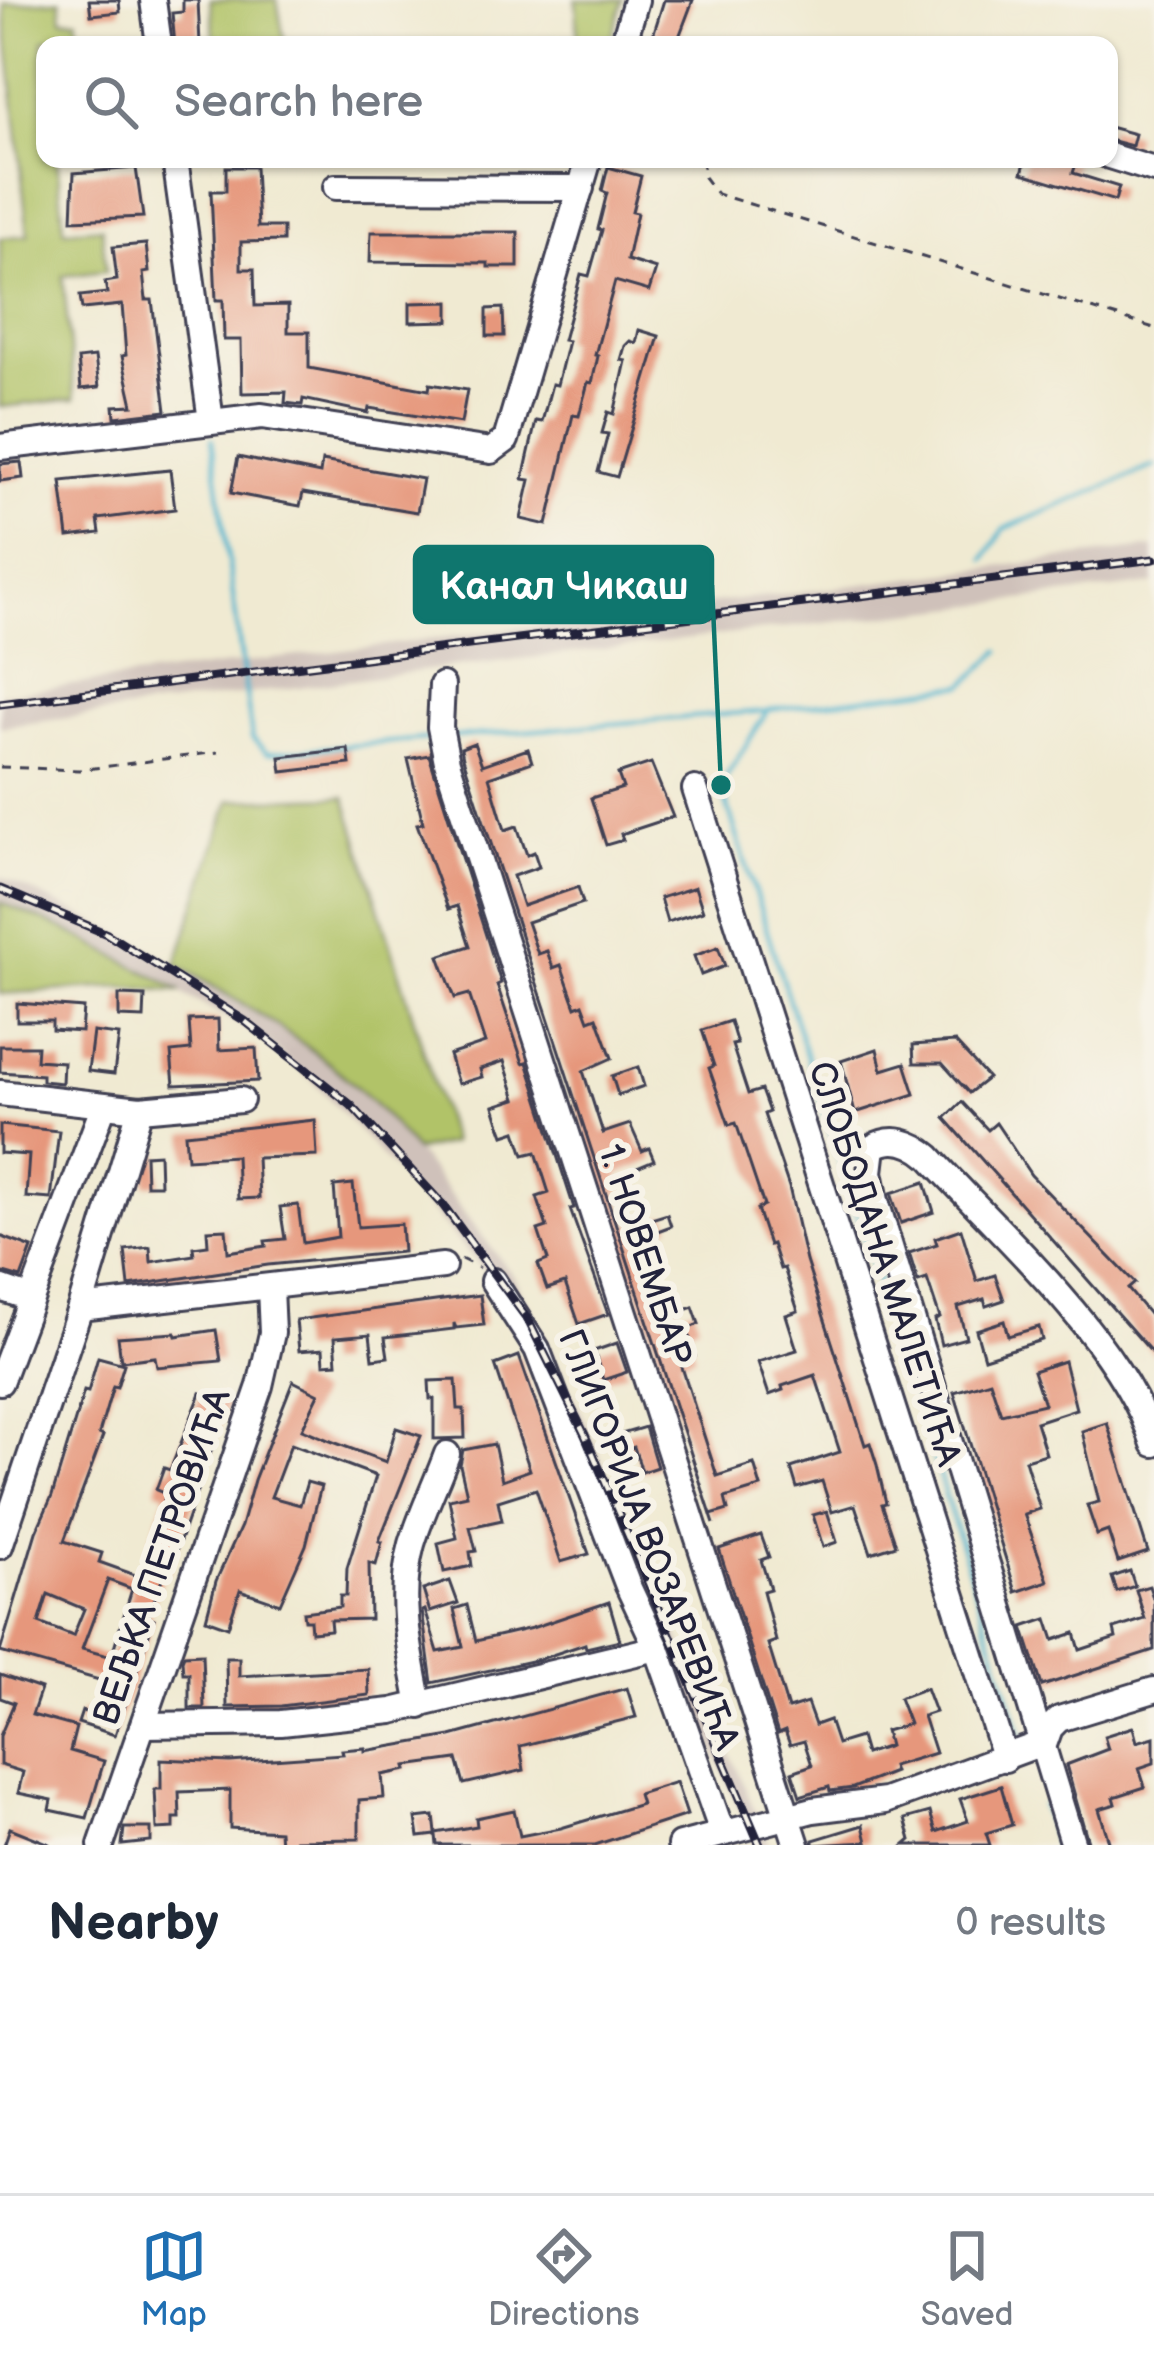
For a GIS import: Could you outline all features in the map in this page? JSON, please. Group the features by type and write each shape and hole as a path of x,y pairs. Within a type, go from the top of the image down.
{"street":[{"path":"153,0 158,36"},
{"path":"626,36 636,0"},
{"path":"1118,159 1154,170"},
{"path":"176,168 211,421"},
{"path":"0,447 262,416 491,452 506,440 587,168"},
{"path":"336,187 581,188"},
{"name":"1. НОВЕМБАР","path":"442,685 440,727 447,762 797,1845"},
{"name":"СЛОБОДАНА МАЛЕТИЋА","path":"695,790 1007,1758"},
{"path":"0,1093 140,1109 242,1100"},
{"path":"0,1382 104,1105"},
{"path":"0,1546 140,1109"},
{"name":"СЛОБОДАНА МАЛЕТИЋА","path":"1073,1845 876,1201 870,1172 873,1147 891,1141 919,1148 930,1157 1071,1310 1131,1386 1154,1444"},
{"path":"80,1308 443,1266"},
{"name":"ГЛИГОРИЈА ВОЗАРЕВИЋА","path":"493,1281 537,1348 628,1586 738,1835"},
{"path":"0,1288 28,1298"},
{"name":"ВЕЉКА ПЕТРОВИЋА","path":"101,1845 260,1386 272,1333 270,1288"},
{"path":"420,1706 405,1623 406,1586 412,1544 447,1454"},
{"path":"144,1726 281,1723 420,1706 657,1648"},
{"path":"680,1845 738,1835 788,1816 885,1801 1040,1744 1059,1720 1154,1690"}],"path":[{"path":"703,168 717,194 1154,328"},
{"path":"0,767 79,770 218,752"},
{"path":"443,1266 465,1259 493,1281"}],"shaded area":[{"path":"1154,547 1154,584 420,671 0,727 0,694"},
{"path":"0,876 144,945 258,1013 332,1062 387,1114 514,1277 566,1378 770,1845 755,1845 534,1339 505,1293 316,1084 258,1035 64,929 0,902"}],"green space":[{"path":"60,0 62,19 77,19 79,36 36,36 36,168 58,168 64,230 102,227 106,271 63,276 75,399 0,407 0,238 28,235 4,4"},
{"path":"210,0 277,0 283,36 214,36"},
{"path":"576,0 623,0 613,36 578,36"},
{"path":"345,797 452,1143 415,1151 335,1068 176,964 230,800"},
{"path":"0,902 64,929 182,991 115,987 0,994"}],"building":[{"path":"89,0 119,0 120,12 91,15"},
{"path":"183,0 198,0 200,36 174,36 172,13 183,12"},
{"path":"664,0 693,0 679,36 653,36"},
{"path":"1118,129 1135,134 1132,146 1118,142"},
{"path":"136,168 143,217 72,220 74,173"},
{"path":"226,168 255,168 258,227 283,227 283,241 241,242 241,269 254,269 255,306 288,305 288,332 309,332 309,368 429,390 430,384 467,390 461,423 369,408 368,413 303,399 302,405 285,403 286,392 242,393 241,340 224,340 223,300 216,300 211,191 226,191"},
{"path":"608,168 641,176 627,260 656,269 649,291 615,281 592,383 588,382 579,416 573,415 547,525 521,519 530,480 523,479 536,421 542,422 552,384 557,385 568,341 563,340 581,274 589,276 602,230 598,229 607,193 602,191"},
{"path":"1023,168 1075,168 1073,173 1119,187 1115,201 1022,173"},
{"path":"371,232 518,232 518,267 370,262"},
{"path":"146,244 146,300 152,300 166,411 115,417 114,406 133,405 122,356 126,355 122,305 82,309 80,296 107,293 105,282 117,280 113,247"},
{"path":"449,302 449,321 410,322 410,303"},
{"path":"503,308 504,336 487,336 487,309"},
{"path":"639,330 659,336 617,477 598,472 608,434 602,433 608,412 614,414 625,346 636,343"},
{"path":"95,357 99,387 81,389 78,359"},
{"path":"238,457 320,474 322,461 423,479 417,512 303,493 300,506 231,493"},
{"path":"21,462 23,478 0,481 0,464"},
{"path":"170,470 175,509 98,519 100,533 68,537 61,481"},
{"path":"474,743 482,765 528,749 532,762 489,777 505,830 517,826 527,855 534,852 539,867 513,876 523,906 578,887 583,903 527,922 538,954 547,951 553,968 561,965 576,1007 583,1004 589,1020 597,1017 612,1058 583,1071 603,1133 630,1124 642,1151 649,1148 654,1160 618,1175 624,1189 616,1192 629,1226 667,1214 671,1226 636,1239 653,1287 668,1282 679,1312 693,1307 699,1324 687,1329 695,1356 680,1361 717,1476 754,1464 761,1487 725,1498 728,1510 711,1515 463,758 461,748"},
{"path":"348,749 350,764 282,772 280,757"},
{"path":"429,755 501,983 497,985 523,1063 527,1062 574,1208 570,1209 608,1314 579,1324 565,1283 547,1289 538,1264 548,1260 538,1230 547,1227 537,1197 549,1193 536,1152 524,1155 516,1131 504,1135 498,1119 494,1106 516,1099 504,1061 480,1069 482,1077 458,1084 449,1055 485,1043 469,994 455,998 439,956 470,946 457,906 448,909 417,824 423,823 408,759"},
{"path":"651,763 673,817 621,834 623,840 606,845 591,798 623,788 618,774"},
{"path":"695,887 703,911 667,922 660,898"},
{"path":"718,947 725,966 701,975 694,956"},
{"path":"119,995 145,996 144,1018 119,1017"},
{"path":"17,1003 83,1008 81,1032 52,1030 52,1021 17,1021"},
{"path":"218,1019 219,1050 256,1048 258,1081 174,1085 171,1052 191,1050 189,1020"},
{"path":"730,1021 737,1044 732,1045 748,1094 761,1090 769,1112 764,1114 789,1187 806,1261 865,1445 870,1443 877,1465 886,1503 882,1504 896,1545 871,1553 855,1505 832,1512 822,1481 797,1488 791,1468 840,1452 815,1375 769,1395 758,1362 797,1350 786,1315 798,1311 757,1209 764,1206 736,1123 729,1125 709,1068 714,1066 702,1030"},
{"path":"93,1032 119,1035 114,1074 88,1071"},
{"path":"955,1042 988,1078 969,1093 942,1063 914,1063 913,1045"},
{"path":"0,1046 37,1046 36,1060 63,1062 62,1083 42,1081 42,1075 0,1072"},
{"path":"877,1049 882,1070 905,1063 915,1094 855,1113 841,1061"},
{"path":"638,1067 644,1086 618,1095 612,1076"},
{"path":"962,1102 988,1130 996,1123 1031,1175 1135,1283 1128,1289 1154,1320 1154,1355 945,1118"},
{"path":"315,1120 317,1156 257,1158 259,1198 238,1199 236,1156 187,1159 185,1134"},
{"path":"0,1125 59,1131 51,1199 26,1197 29,1155 0,1153"},
{"path":"159,1154 160,1185 146,1185 145,1155"},
{"path":"925,1182 934,1212 901,1223 891,1193"},
{"path":"353,1184 358,1227 401,1224 403,1252 268,1265 129,1286 125,1250 150,1247 151,1262 194,1255 193,1247 208,1245 207,1230 226,1229 228,1252 266,1246 265,1241 285,1239 280,1207 298,1205 303,1243 338,1237 334,1186"},
{"path":"961,1229 977,1281 995,1275 1004,1300 986,1306 984,1299 958,1307 966,1338 941,1345 935,1320 940,1318 927,1279 918,1282 909,1253"},
{"path":"0,1236 32,1248 21,1278 0,1272"},
{"path":"480,1295 484,1325 456,1328 454,1323 454,1329 385,1337 388,1357 373,1359 370,1334 335,1337 337,1363 324,1364 323,1349 299,1351 296,1320"},
{"path":"1004,1321 1008,1336 1039,1327 1042,1340 984,1358 976,1330"},
{"path":"216,1330 221,1361 157,1367 155,1357 121,1361 118,1337"},
{"path":"617,1343 627,1372 603,1380 594,1351"},
{"path":"519,1356 589,1554 561,1562 536,1489 498,1501 502,1520 470,1527 476,1551 470,1552 472,1566 444,1572 438,1543 457,1538 449,1499 467,1495 460,1465 463,1450 494,1444 502,1480 530,1470 495,1365"},
{"path":"98,1357 124,1364 64,1541 102,1553 99,1562 138,1576 166,1494 156,1490 164,1468 170,1470 201,1393 228,1403 169,1572 165,1571 148,1617 154,1619 115,1735 78,1723 82,1711 92,1714 103,1681 0,1652 36,1532 84,1391 88,1392","holes":["108,1580 132,1589 111,1657 82,1649","48,1594 84,1609 73,1636 39,1623"]},
{"path":"1064,1361 1076,1409 1036,1422 1046,1454 1025,1460 1040,1509 1024,1514 1048,1581 1016,1592 954,1392 990,1381 1001,1414 1044,1404 1033,1371"},
{"path":"456,1380 465,1438 434,1439 429,1381"},
{"path":"293,1381 319,1394 302,1429 386,1462 396,1428 421,1436 379,1541 376,1565 369,1563 370,1619 330,1620 331,1630 311,1632 303,1612 340,1607 340,1596 346,1596 347,1568 376,1476 291,1444 271,1497 300,1505 307,1482 321,1486 306,1545 280,1604 240,1590 228,1627 206,1619 216,1581"},
{"path":"1107,1423 1148,1552 1118,1562 1108,1531 1097,1535 1087,1505 1099,1502 1082,1431"},
{"path":"645,1427 657,1467 642,1472 634,1447 620,1451 615,1436"},
{"path":"827,1511 837,1542 823,1547 813,1515"},
{"path":"761,1535 769,1557 761,1560 770,1589 763,1591 776,1641 768,1644 788,1709 807,1703 815,1725 829,1720 837,1744 860,1737 865,1754 889,1746 885,1731 909,1724 899,1698 926,1688 935,1712 923,1716 935,1753 892,1766 894,1772 853,1788 830,1791 829,1787 800,1796 792,1772 812,1765 804,1741 790,1745 785,1731 778,1734 719,1549"},
{"path":"1130,1571 1135,1586 1117,1592 1112,1577"},
{"path":"450,1581 458,1603 430,1612 423,1590"},
{"path":"1149,1586 1154,1601 1154,1650 1042,1686 1023,1627 1047,1619 1054,1640 1075,1633 1080,1650 1116,1638 1114,1629 1145,1619 1136,1590"},
{"path":"609,1602 620,1640 586,1648 585,1644 432,1683 422,1611 438,1652 463,1647 454,1609 467,1605 476,1641"},
{"path":"202,1654 204,1708 189,1708 189,1673 183,1673 182,1660 184,1655"},
{"path":"226,1658 239,1658 239,1676 368,1669 369,1695 227,1707"},
{"path":"0,1675 41,1689 32,1715 76,1727 70,1751 104,1761 87,1818 50,1810 52,1800 18,1793 23,1772 0,1765 0,1736 14,1703 0,1698"},
{"path":"627,1688 636,1717 520,1746 524,1770 464,1784 457,1759 406,1766 407,1770 382,1775 384,1798 359,1800 359,1839 295,1840 296,1845 280,1845 279,1831 230,1828 230,1790 179,1792 180,1818 174,1818 174,1828 157,1829 155,1789 161,1789 161,1759 230,1762 365,1751 451,1736"},
{"path":"1133,1727 1137,1742 1154,1737 1154,1763 1139,1768 1145,1787 1114,1797 1116,1804 1099,1809 1110,1845 1089,1845 1066,1765 1108,1749 1104,1736"},
{"path":"676,1782 687,1815 595,1845 437,1845 436,1835 419,1837 416,1818 434,1816 436,1833 477,1826 476,1818 514,1810 520,1836 561,1828 641,1804 638,1794"},
{"path":"1001,1786 1012,1825 986,1833 990,1845 905,1845 911,1840 905,1819 930,1812 936,1832 968,1821 960,1799"},
{"path":"863,1825 867,1842 813,1845 813,1840"},
{"path":"10,1828 50,1844 50,1845 4,1845"},
{"path":"124,1828 151,1828 151,1842 122,1845"}],"waterway":[{"path":"212,439 252,738 267,753 436,738"},
{"path":"985,559 1004,529 1154,466"},
{"path":"1000,651 964,685 768,710 721,785 1023,1741"},
{"path":"454,737 765,711"},
{"path":"1043,1805 1055,1845"}],"railway":[{"path":"0,704 1154,559"},
{"path":"0,889 107,934 245,1021 351,1105 443,1205 528,1320 585,1435 760,1845"}],"place":[{"name":"Канал Чикаш","path":"721,785"}]}
